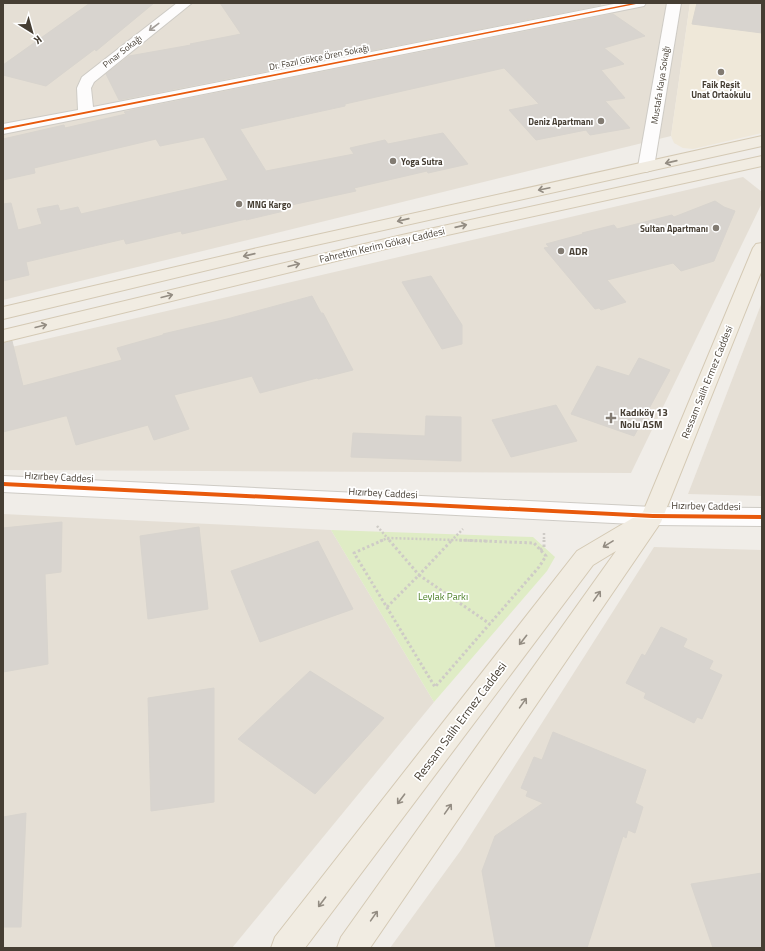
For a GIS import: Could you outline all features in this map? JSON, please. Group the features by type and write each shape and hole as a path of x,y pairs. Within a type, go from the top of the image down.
{"main road":[{"name":"Fahrettin Kerim Gökay Caddesi","path":"3,313 284,247 762,141"},
{"path":"709,153 760,164"},
{"name":"Fahrettin Kerim Gökay Caddesi","path":"3,336 409,238 760,164"},
{"name":"Ressam Salih Ermez Caddesi","path":"352,948 653,516 762,248"},
{"name":"Ressam Salih Ermez Caddesi","path":"286,948 585,558 653,516"}],"street":[{"name":"Pınar Sokağı","path":"86,113 84,88 87,80 185,3"},
{"name":"Dr. Fazıl Gökçe Ören Sokağı","path":"3,129 639,3"},
{"name":"Mustafa Kaya Sokağı","path":"646,167 674,3"},
{"name":"Hızırbey Caddesi","path":"3,484 653,516 762,517"}],"path":[{"path":"387,607 462,530"},
{"path":"388,538 419,575 490,624"},
{"path":"388,538 452,540 534,543 546,556 540,567 435,688 354,554 388,538"},
{"path":"540,550 544,545"}],"shaded area":[{"path":"3,3 690,3 671,136 3,300"},
{"name":"Faik Reşit Unat Ortaokulu","path":"690,3 762,3 762,133 693,149 683,148 674,143 671,136"},
{"path":"743,177 762,192 762,203 631,473 3,470 3,349"},
{"path":"762,302 762,496 688,494"},
{"path":"3,514 331,530 434,702 232,948 3,948"},
{"path":"654,547 762,550 762,948 390,948 461,850"}],"green space":[{"name":"Leylak Parkı","path":"331,530 533,537 555,557 547,571 434,702"}],"building":[{"path":"90,3 154,3 96,51 95,49 46,86 3,75 3,65"},
{"path":"220,3 598,3 601,5 119,100 106,74 129,56 241,34"},
{"path":"697,3 762,3 762,33 692,24"},
{"path":"613,14 645,36 604,48 624,64 601,70 625,98 605,101 630,128 590,135 586,130 536,140 509,110 539,104 504,68 345,104 345,106 240,129 266,171 354,154 350,148 385,140 388,144 443,133 468,164 428,173 427,171 354,188 356,191 282,207 284,211 246,220 182,234 181,231 126,244 124,239 26,262 29,275 3,281 3,204 11,203 18,230 42,224 37,209 58,205 60,211 78,207 81,214 228,180 204,137 160,146 156,139 34,168 35,173 3,180 3,139 64,125 65,128 126,114 124,112 137,109"},
{"path":"715,201 724,207 735,211 714,261 681,271 673,263 607,280 626,302 601,310 599,308 595,309 544,248 549,247 546,244 614,225 617,229 672,215 674,217"},
{"path":"431,276 462,325 462,344 442,349 402,282"},
{"path":"312,296 321,313 323,313 353,370 260,393 252,376 174,395 189,429 154,440 148,425 76,445 67,416 3,432 3,343 12,341 23,386 122,360 117,348 163,334 227,319"},
{"path":"639,358 670,370 634,436 571,414 597,366 629,376"},
{"path":"556,405 577,441 511,457 492,420"},
{"path":"426,416 461,417 461,461 351,457 353,433 425,436"},
{"path":"62,522 61,572 45,574 48,664 3,672 3,528"},
{"path":"199,527 208,609 148,619 140,536"},
{"path":"318,541 353,609 260,642 231,571"},
{"path":"661,627 687,639 683,647 713,661 709,669 722,675 702,719 697,717 694,723 644,698 646,693 626,683 642,654 645,656"},
{"path":"310,671 384,718 315,794 238,739"},
{"path":"214,688 214,802 151,811 148,698"},
{"path":"553,732 646,770 635,803 643,807 635,833 628,830 626,838 623,836 587,948 496,948 482,871 495,836 543,803 526,796 528,791 521,788 534,757 542,760"},
{"path":"26,813 21,927 3,927 3,817"},
{"path":"762,873 762,948 713,948 691,884"}],"cycle path":[{"path":"3,129 639,3"},
{"path":"3,484 653,516 762,517"}],"place":[{"name":"Faik Reşit Unat Ortaokulu","path":"721,72"},
{"name":"Deniz Apartmanı","path":"601,121"},
{"name":"Yoga Sutra","path":"393,161"},
{"name":"MNG Kargo","path":"239,204"},
{"name":"Sultan Apartmanı","path":"716,228"},
{"name":"ADR","path":"561,251"},
{"name":"Kadıköy 13 Nolu ASM","path":"611,418"}]}
